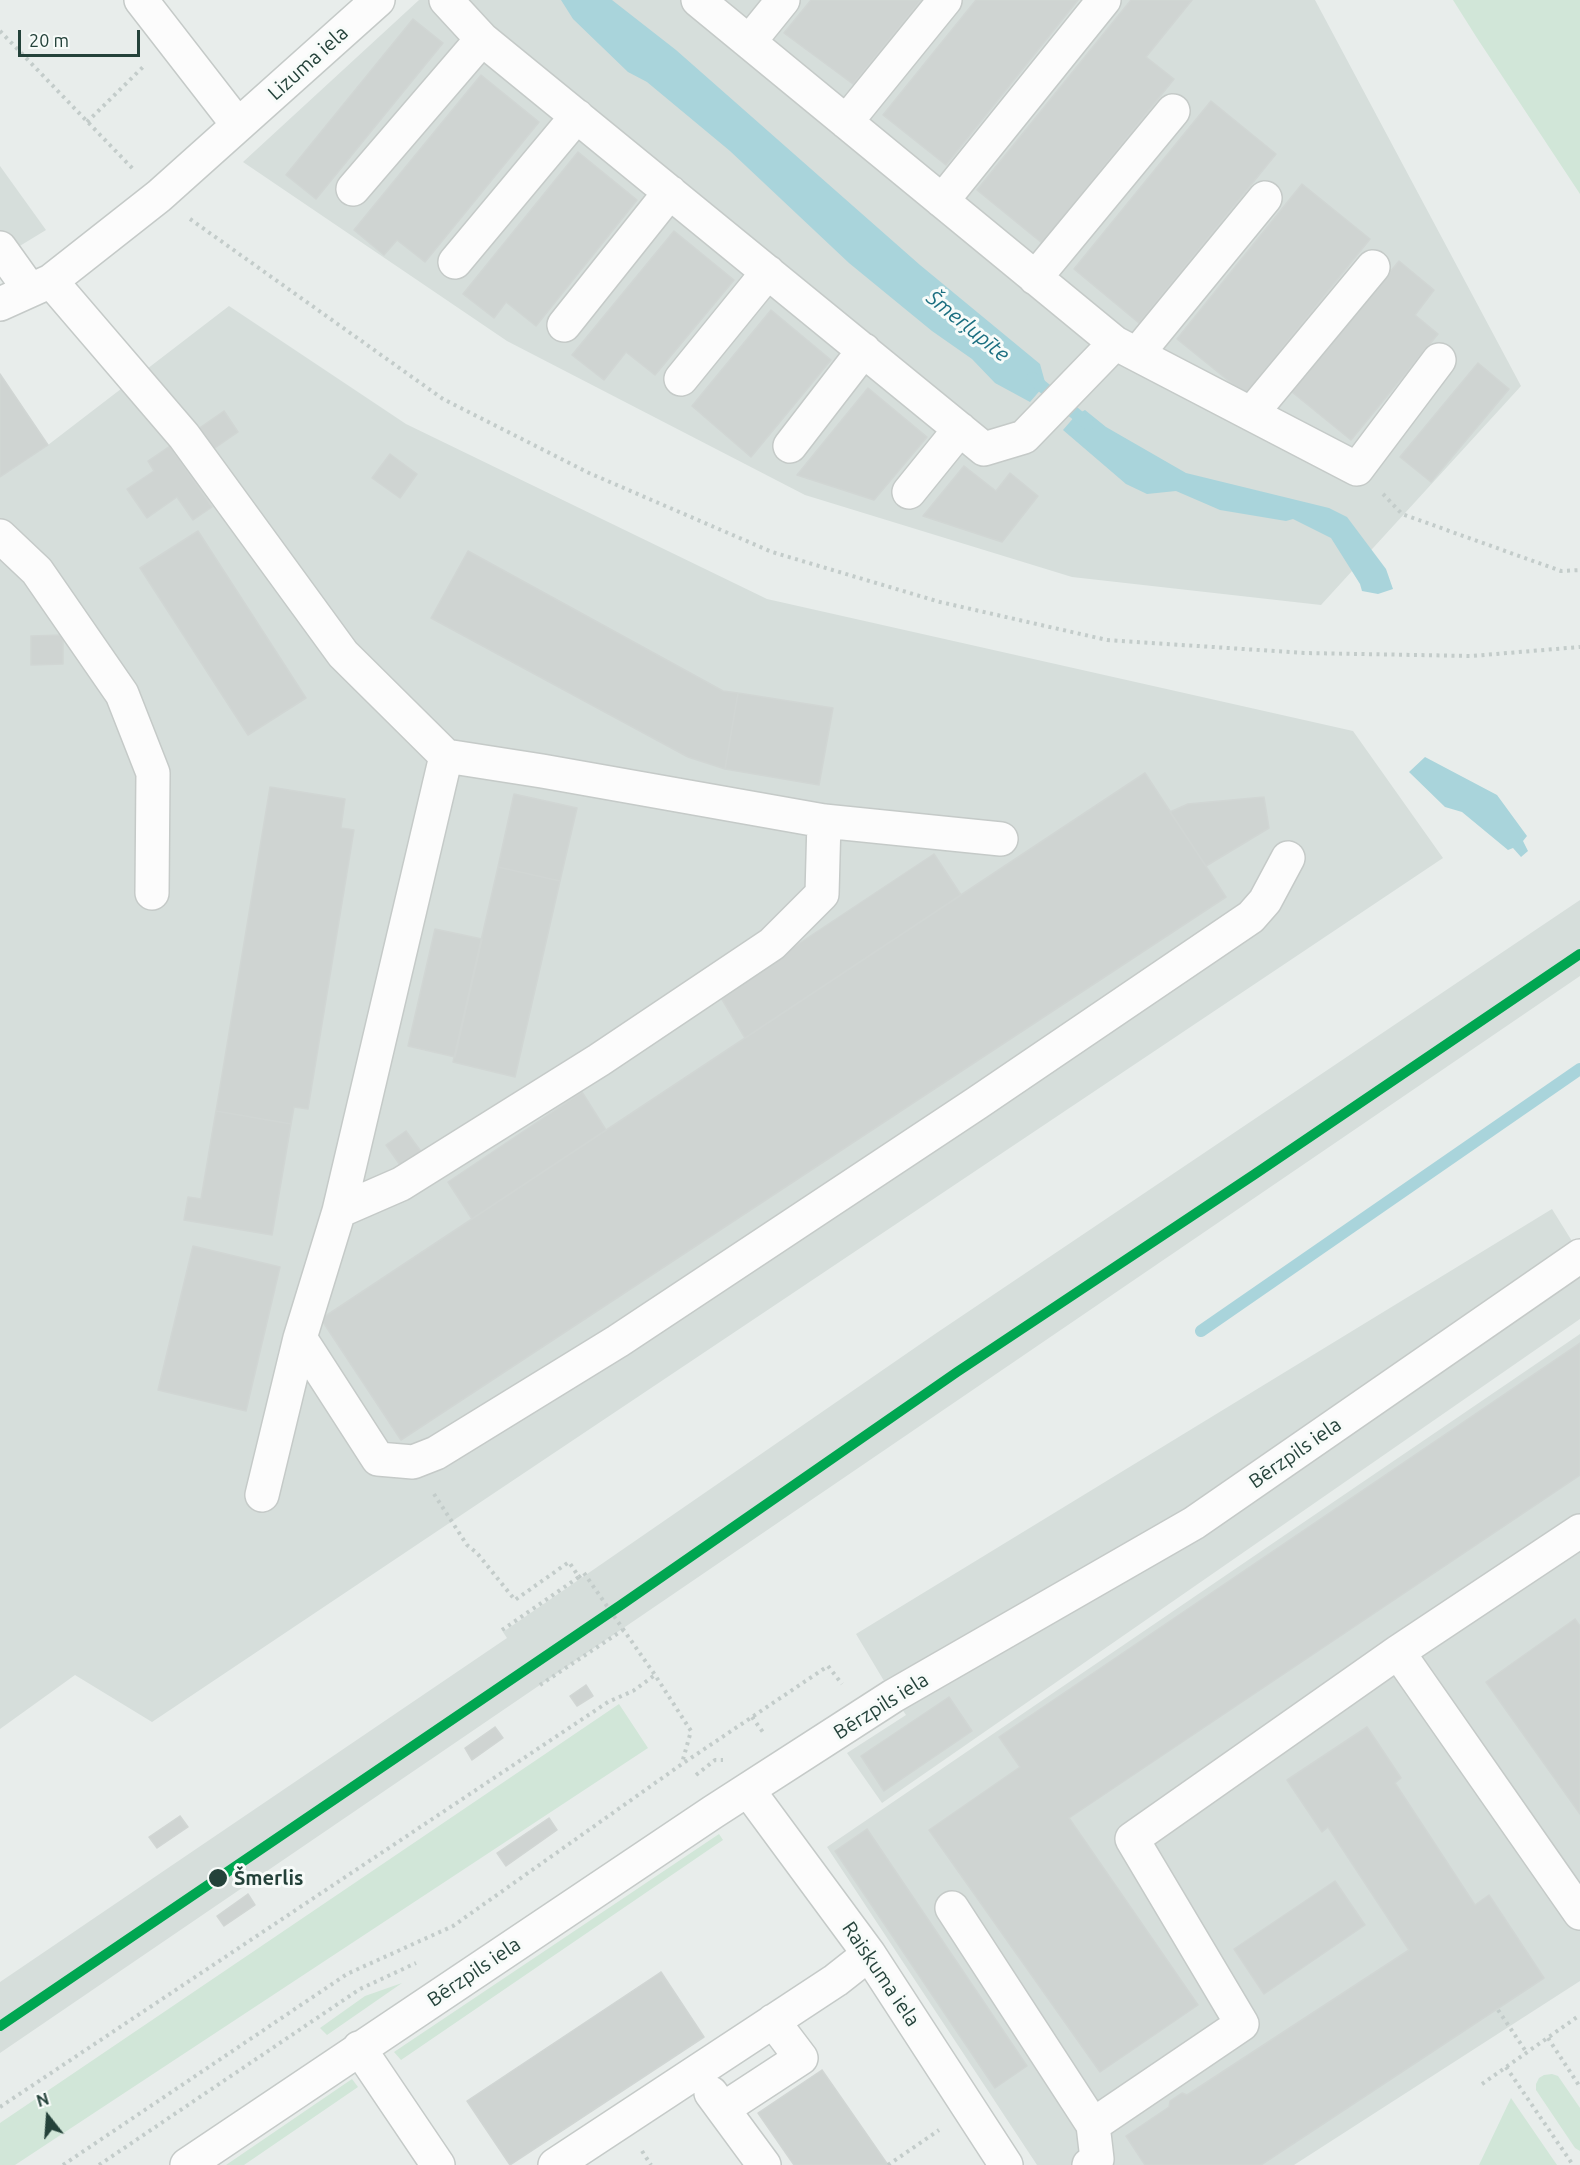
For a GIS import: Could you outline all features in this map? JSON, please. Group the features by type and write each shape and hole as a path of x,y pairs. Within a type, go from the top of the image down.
{"street":[{"path":"141,0 238,125"},
{"name":"Lizuma iela","path":"0,304 41,285 159,196 378,0"},
{"path":"446,0 482,39 984,448 1024,437 1070,390 1126,349 1265,198"},
{"path":"698,0 1035,278 1126,349 1357,468 1439,360"},
{"path":"749,42 783,0"},
{"path":"846,122 945,0"},
{"path":"942,201 1104,0"},
{"path":"353,189 482,39"},
{"path":"1035,278 1173,111"},
{"path":"455,262 577,116"},
{"path":"564,325 670,192"},
{"path":"0,248 41,285 184,436 344,654 446,756 824,821 1001,839"},
{"path":"1251,414 1373,267"},
{"path":"681,379 768,272"},
{"path":"790,446 864,350"},
{"path":"909,492 960,429"},
{"path":"0,536 37,571 122,694 153,773 152,893"},
{"path":"262,1495 300,1338 339,1211 446,756"},
{"path":"339,1211 402,1184 599,1060 772,944 822,894 824,821"},
{"path":"300,1338 378,1460 413,1462 436,1453 618,1341 977,1103 1251,917 1265,901 1288,858"},
{"name":"Bērzpils iela","path":"187,2165 359,2048 893,1696 1194,1523 1580,1256"},
{"path":"1093,2125 1242,2024 1132,1839 1398,1652 1580,1532"},
{"path":"1398,1652 1580,1912"},
{"name":"Raiskuma iela","path":"748,1790 869,1954 1006,2165"},
{"path":"952,1908 1093,2125 1097,2159 1089,2165"},
{"path":"555,2165 836,1980 869,1954"},
{"path":"723,2109 801,2058 773,2020"},
{"path":"359,2048 438,2165"},
{"path":"696,2072 764,2165"}],"path":[{"path":"0,31 159,196 443,399 590,473 772,552 940,602 1107,640 1304,653 1473,656 1580,647"},
{"path":"87,122 171,39"},
{"path":"1357,468 1402,514 1561,571 1580,570"},
{"path":"413,1462 467,1545 477,1553 515,1600 569,1562 579,1577"},
{"path":"502,1630 584,1573 691,1731 682,1764"},
{"path":"540,1685 623,1630"},
{"path":"63,2165 347,1974 453,1926 682,1764 828,1666 865,1714"},
{"path":"0,2107 608,1702 633,1691 655,1675"},
{"path":"692,1778 715,1760 723,1760 732,1766 748,1790"},
{"path":"99,2165 360,1989 421,1960"},
{"path":"1498,2010 1527,2052"},
{"path":"1482,2084 1580,2015"},
{"path":"1548,2038 1580,2087"},
{"path":"1506,2067 1573,2165"},
{"path":"888,2165 940,2130"}],"shaded area":[{"path":"419,0 1315,0 1521,386 1321,605 1072,577 805,495 507,341 243,162"},
{"path":"0,166 46,230 0,258"},
{"path":"229,306 406,424 767,599 1353,731 1443,858 152,1722 75,1675 0,1729 0,374 48,445"},
{"path":"1580,900 1580,976 0,2053 0,1982 507,1638 503,1632 935,1334"},
{"path":"1552,1209 1580,1254 1580,1319 882,1803 847,1753 906,1715 856,1634"},
{"path":"1580,1334 1580,1981 1294,2165 1037,2165 827,1847"}],"green space":[{"path":"1453,0 1580,0 1580,194 1477,38"},
{"path":"619,1704 648,1748 15,2165 0,2165 0,2123"},
{"path":"719,1834 723,1840 401,2060 394,2052"},
{"path":"402,1983 327,2035 320,2028 365,1996"},
{"path":"1552,2074 1558,2076 1580,2108 1580,2151 1575,2148 1536,2090 1539,2078"},
{"path":"352,2079 358,2087 244,2165 226,2165"},
{"path":"1511,2098 1557,2165 1479,2165"}],"water":[{"path":"561,0 612,0 676,50 920,265 1040,364 1045,382 1043,387 1030,402 995,383 972,359 932,331 849,263 730,151 647,82 628,72 573,19"},
{"path":"1085,410 1106,427 1186,473 1329,508 1347,517 1386,569 1393,589 1378,594 1362,591 1360,584 1331,538 1293,519 1286,521 1220,510 1176,491 1147,494 1126,484 1063,430 1076,415"},
{"path":"1425,757 1497,795 1527,836 1523,841 1528,851 1521,857 1513,848 1508,850 1462,812 1445,807 1409,772"}],"building":[{"path":"811,0 921,0 853,84 784,33"},
{"path":"976,0 1078,0 946,165 883,115"},
{"path":"1131,0 1192,0 1146,57 1174,79 1042,243 977,190"},
{"path":"413,19 443,43 316,199 286,175"},
{"path":"481,75 539,122 425,262 397,240 384,255 354,230"},
{"path":"1211,101 1276,154 1139,323 1074,269"},
{"path":"578,152 637,200 536,326 506,302 494,318 463,294"},
{"path":"1302,184 1370,239 1245,394 1177,339"},
{"path":"674,231 734,280 655,375 626,352 604,380 572,355"},
{"path":"1399,261 1434,290 1415,315 1438,334 1351,440 1292,392"},
{"path":"771,310 831,360 751,457 692,406"},
{"path":"1478,363 1509,389 1431,482 1400,457"},
{"path":"0,374 48,445 0,477"},
{"path":"868,388 927,437 874,500 797,475"},
{"path":"224,411 238,432 212,450 198,429"},
{"path":"170,446 212,507 193,520 177,497 147,518 127,489 154,471 148,461"},
{"path":"390,454 417,474 400,498 372,478"},
{"path":"964,466 996,491 1010,473 1038,496 1002,542 923,516"},
{"path":"198,531 306,698 248,735 140,568"},
{"path":"468,551 723,691 738,693 725,769 688,757 431,618"},
{"path":"63,635 63,664 31,665 31,636"},
{"path":"738,693 833,708 819,785 725,769"},
{"path":"1145,773 1226,897 401,1440 321,1319"},
{"path":"270,787 345,799 341,828 354,830 308,1109 294,1107 291,1124 216,1111"},
{"path":"514,794 577,808 560,881 498,867"},
{"path":"1264,797 1269,828 1206,866 1170,812 1188,804"},
{"path":"934,854 961,895 745,1038 720,996"},
{"path":"498,867 560,881 515,1077 453,1062"},
{"path":"435,929 482,939 455,1057 408,1046"},
{"path":"582,1092 606,1130 472,1219 448,1182"},
{"path":"216,1111 291,1124 272,1235 184,1220 188,1197 201,1199"},
{"path":"406,1131 425,1157 405,1172 386,1145"},
{"path":"193,1246 280,1267 246,1411 158,1390"},
{"path":"1580,1343 1580,1475 1069,1818 1198,2005 1100,2072 929,1830 1020,1767 999,1737"},
{"path":"1575,1619 1580,1626 1580,1814 1486,1682"},
{"path":"586,1685 593,1696 577,1706 570,1696"},
{"path":"949,1697 972,1731 884,1791 861,1756"},
{"path":"495,1727 503,1738 472,1760 465,1748"},
{"path":"1367,1727 1401,1778 1395,1783 1475,1905 1489,1895 1544,1978 1261,2165 1145,2165 1126,2136 1169,2107 1170,2101 1182,2093 1187,2095 1409,1950 1328,1827 1322,1832 1287,1780"},
{"path":"180,1816 188,1827 157,1848 149,1837"},
{"path":"549,1818 557,1830 506,1866 497,1853"},
{"path":"867,1829 1027,2066 995,2088 835,1851"},
{"path":"1335,1881 1365,1925 1264,1994 1234,1949"},
{"path":"248,1894 255,1905 224,1926 217,1916"},
{"path":"661,1972 704,2037 510,2165 467,2101"},
{"path":"822,2070 888,2165 794,2165 758,2113"}],"waterway":[{"name":"Šmerļupīte","path":"1032,378 1088,424"},
{"path":"1201,1331 1580,1069"}],"transit line":[{"path":"0,2026 621,1605 957,1372 1580,954"}],"place":[{"name":"Šmerlis","path":"218,1878"}]}
